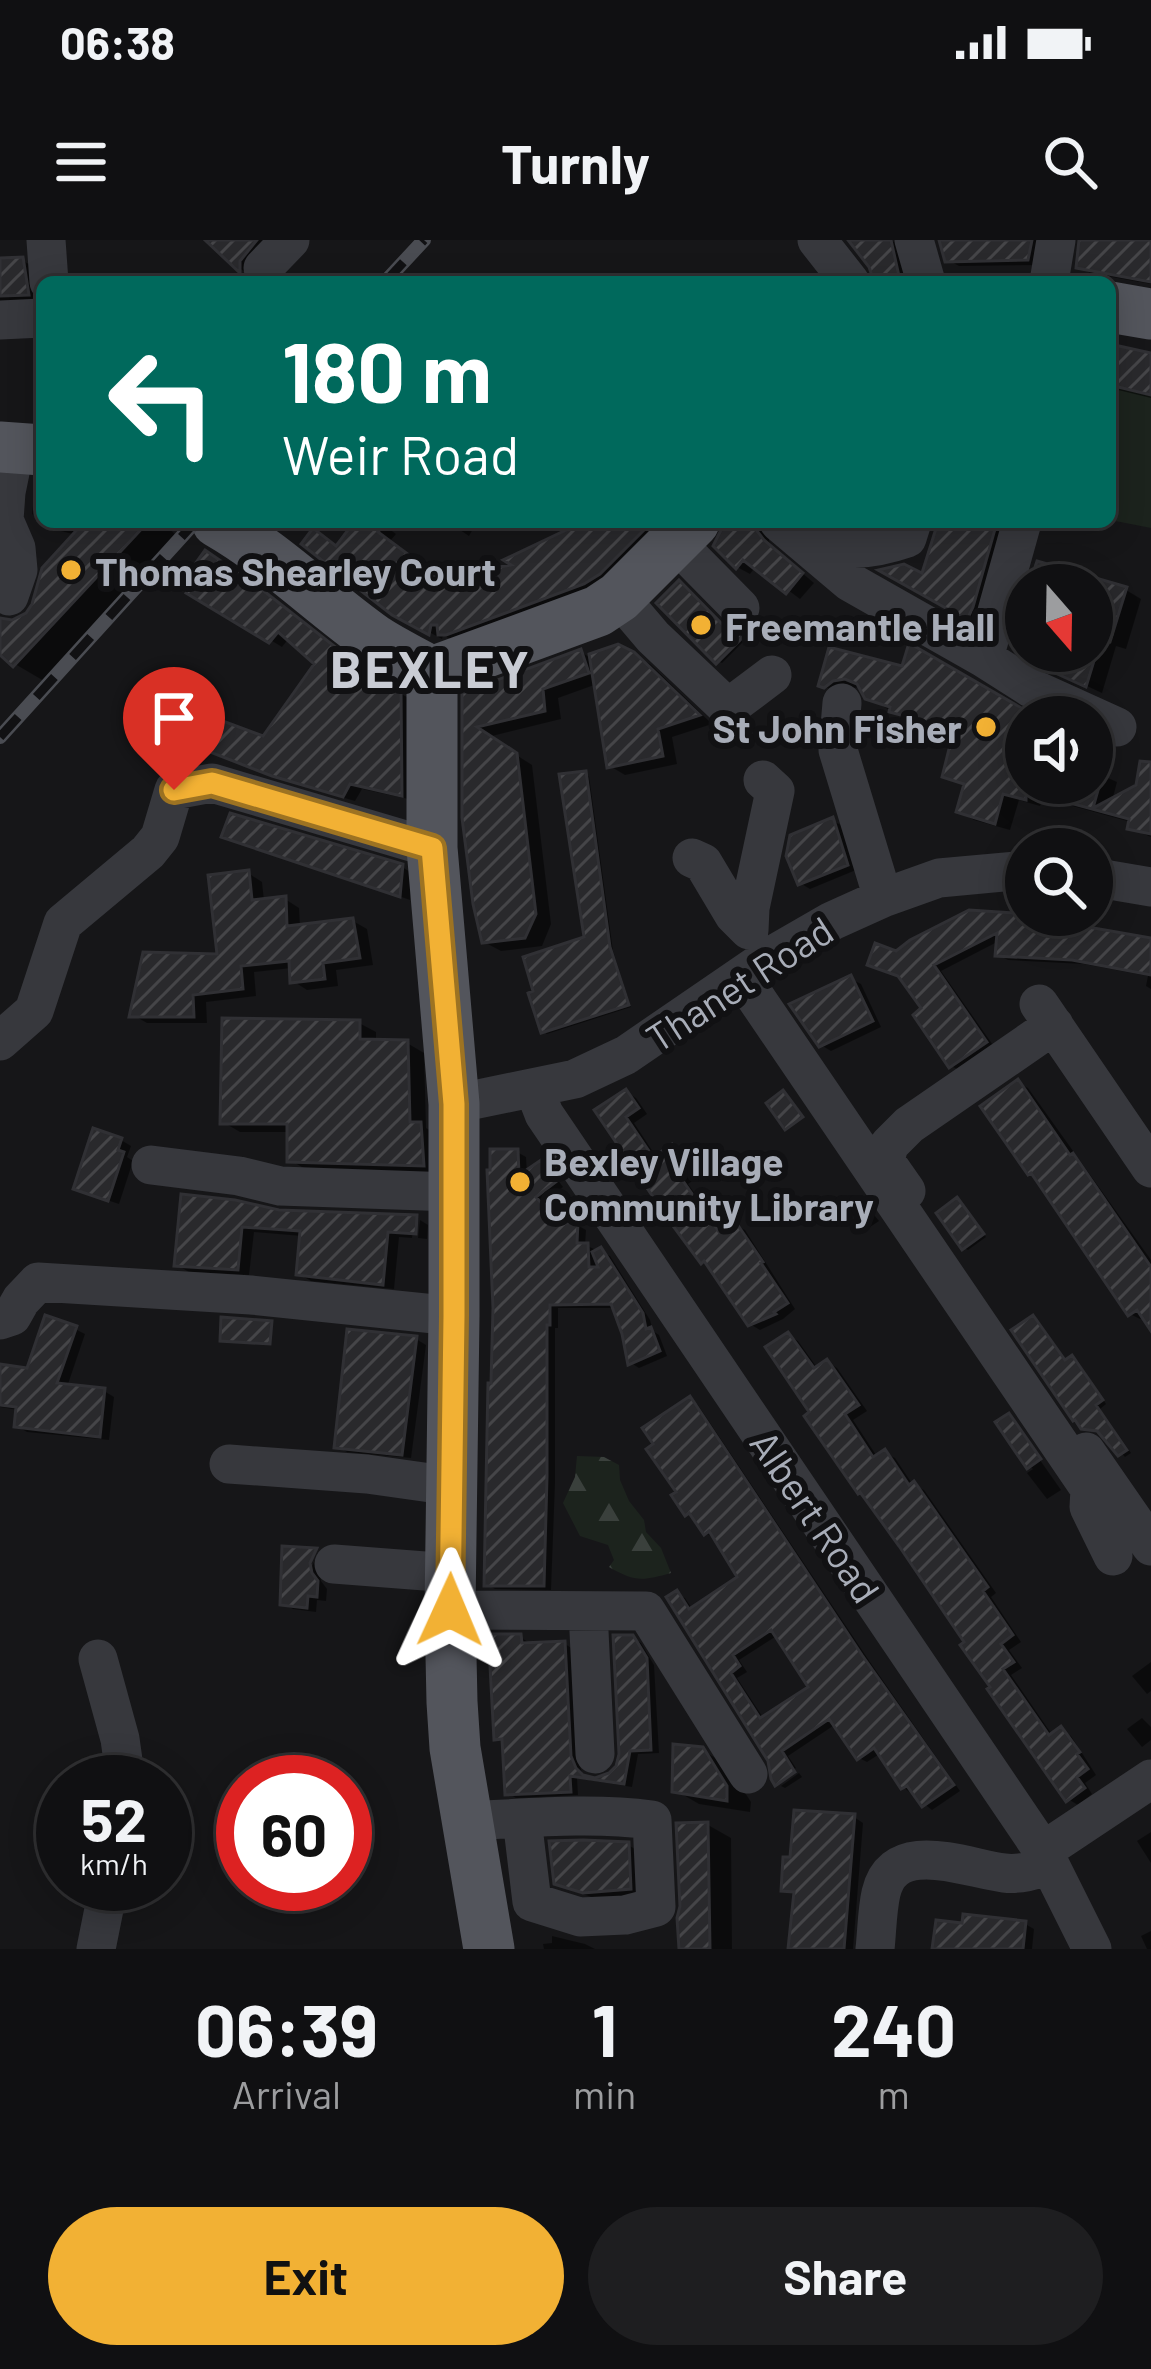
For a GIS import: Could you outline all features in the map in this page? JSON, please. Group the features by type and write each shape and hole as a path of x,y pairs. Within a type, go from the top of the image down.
{"main road":[{"path":"1116,308 1151,314"},
{"path":"250,530 371,637 432,672 598,611 619,597 684,532"},
{"path":"432,672 432,848 454,1104 450,1591 455,1748 489,1949"}],"street":[{"path":"46,240 49,276"},
{"path":"817,240 845,276"},
{"path":"914,240 924,276"},
{"path":"1050,276 1056,240"},
{"path":"0,320 36,318"},
{"path":"9,596 18,570 16,548 4,520 6,492 19,448"},
{"path":"786,528 850,582 1031,688 1117,728"},
{"path":"802,528 815,539 846,548 878,548 907,538 910,528"},
{"path":"984,658 1020,528"},
{"path":"684,532 740,608"},
{"path":"619,597 653,637 742,717 772,675"},
{"path":"842,703 838,750 883,898"},
{"path":"752,955 750,908 775,791 763,780"},
{"path":"0,1041 34,1011 63,923 148,852 160,837 174,790 212,783 432,848"},
{"path":"692,857 703,863 752,955 1090,1489 1089,1507 1132,1551"},
{"name":"Thanet Road","path":"454,1104 575,1079 626,1055 752,955 940,878 1005,872"},
{"path":"1113,881 1151,887"},
{"path":"1132,1551 885,1161 889,1144 909,1125 1047,1014 1151,1168"},
{"name":"Albert Road","path":"534,1088 544,1114 1047,1858 1092,1949"},
{"path":"151,1165 280,1186 453,1192"},
{"path":"0,1320 13,1316 38,1282 251,1295 454,1316"},
{"path":"230,1465 367,1474 452,1486"},
{"path":"334,1564 450,1591 588,1611 646,1611 748,1774"},
{"path":"588,1611 595,1754"},
{"path":"98,1659 123,1755"},
{"path":"875,1949 881,1890 899,1867 932,1859 1007,1874 1026,1873 1151,1779"},
{"path":"467,1821 522,1819"},
{"path":"97,1949 104,1911"}],"green space":[{"path":"1116,387 1151,396 1151,528 1116,521"},
{"path":"577,1456 604,1457 619,1465 629,1501 661,1548 671,1573 632,1578 609,1567 614,1560 608,1545 580,1536 563,1503 575,1477"}],"building":[{"path":"205,240 257,240 240,261 240,273"},
{"path":"848,240 891,240 899,276 872,276"},
{"path":"939,240 1032,240 1028,260 945,262"},
{"path":"1079,240 1151,240 1151,282 1076,268"},
{"path":"23,257 29,295 0,296 0,258"},
{"path":"1116,345 1151,353 1151,395 1116,386"},
{"name":"Thomas Shearley Court","path":"79,528 142,528 13,667 0,655 0,618 12,620 26,613 42,568"},
{"path":"313,528 336,546 350,528 381,528 378,532 417,561 442,572 440,576 511,565 503,560 570,528 646,528 584,584 446,635 438,635 437,625 431,625 429,635 392,615 301,544"},
{"path":"722,528 757,528 803,573 786,594 743,560 736,569 713,546"},
{"path":"936,528 995,528 967,620 878,570 904,564 922,573"},
{"path":"205,550 357,664 401,690 402,796 350,784 343,797 272,776 166,735 177,704 263,736 314,664 278,632 269,643 186,593 195,580 187,575"},
{"name":"Freemantle Hall","path":"679,580 723,625 747,633 716,664 656,603"},
{"path":"1113,583 1127,587 1113,632"},
{"name":"St John Fisher","path":"909,643 1005,698 1005,795 995,824 956,812 964,784 942,777 954,729 889,712 890,707 865,699 857,684 845,679 818,686 829,647 902,666"},
{"path":"618,644 634,652 700,715 658,729 663,756 607,768 589,654"},
{"path":"581,649 589,673 543,689 545,711 477,727 517,753 536,914 525,938 482,943 462,818 462,693"},
{"path":"1053,672 1091,672 1086,687"},
{"name":"St John Fisher","path":"1140,761 1151,762 1151,834 1127,829 1129,819 1074,804 1094,804 1093,808 1113,804 1113,797 1136,785"},
{"path":"586,771 610,947 629,1005 541,1033 523,957 584,937 559,774"},
{"path":"230,813 403,864 400,897 221,837"},
{"path":"833,817 848,865 798,885 786,856 790,835"},
{"path":"249,870 252,900 286,896 287,926 353,918 360,958 323,963 325,979 290,983 289,961 241,966 243,989 193,995 194,1017 129,1017 143,952 217,954 208,875"},
{"path":"969,910 1005,912 1005,936 1113,936 1113,931 1151,938 1151,975 1072,960 995,956 997,933 934,965 987,1042 949,1068 913,1015 921,1008 898,976 867,965 875,943 896,951"},
{"path":"851,975 873,1021 819,1047 789,1004"},
{"path":"222,1018 360,1020 360,1039 408,1040 410,1122 421,1122 424,1166 287,1162 287,1124 220,1124"},
{"path":"1018,1079 1151,1267 1151,1331 1137,1310 1128,1316 980,1106"},
{"path":"626,1089 639,1108 626,1117 653,1157 672,1144 690,1171 681,1178 719,1232 735,1221 763,1262 788,1303 776,1314 748,1326 594,1110"},
{"path":"783,1090 803,1117 785,1130 766,1103"},
{"path":"93,1128 122,1138 118,1150 124,1152 108,1201 73,1189"},
{"path":"490,1149 518,1149 519,1175 541,1160 557,1181 536,1197 559,1224 578,1222 577,1243 588,1243 589,1267 598,1267 592,1252 601,1247 643,1313 646,1329 651,1327 660,1351 628,1365 611,1304 550,1305 544,1586 484,1586 493,1308"},
{"path":"181,1194 279,1210 417,1215 416,1234 388,1232 383,1285 296,1275 300,1231 242,1227 238,1270 174,1266"},
{"path":"957,1197 984,1234 962,1250 936,1213"},
{"path":"45,1315 77,1326 57,1383 105,1388 100,1437 14,1427 16,1407 0,1405 0,1364 27,1368"},
{"path":"1033,1315 1065,1360 1072,1355 1103,1400 1096,1405 1127,1450 1118,1456 1097,1431 1081,1429 1073,1421 1011,1330"},
{"path":"221,1317 272,1321 270,1344 220,1341"},
{"path":"347,1329 417,1336 402,1455 334,1448"},
{"path":"788,1332 814,1368 827,1359 859,1405 845,1414 873,1457 885,1449 909,1485 914,1481 988,1587 983,1591 1013,1635 1001,1644 1014,1662 1003,1669 1049,1735 1061,1726 1088,1769 1077,1777 1085,1788 1066,1802 987,1689 990,1687 960,1645 964,1642 899,1546 804,1416 809,1412 765,1347"},
{"path":"690,1396 954,1785 922,1807 907,1786 901,1789 874,1748 857,1760 829,1719 782,1751 795,1772 775,1786 768,1761 666,1597 677,1590 689,1609 737,1577 709,1531 704,1535 671,1495 676,1492 646,1449 653,1444 642,1428","holes":["771,1630 808,1687 760,1718 731,1673 740,1666 733,1655"]},
{"path":"1009,1413 1041,1459 1027,1469 995,1422"},
{"path":"282,1546 317,1548 310,1563 318,1581 317,1597 308,1596 307,1608 280,1605"},
{"path":"492,1634 521,1634 522,1643 565,1641 571,1756 583,1775 595,1778 616,1766 619,1754 613,1635 633,1635 647,1658 651,1750 630,1751 624,1784 570,1776 571,1792 505,1795 502,1739 494,1740"},
{"path":"673,1744 703,1747 727,1786 727,1801 672,1792"},
{"path":"794,1810 855,1814 844,1949 788,1949 794,1892 781,1891"},
{"path":"708,1822 710,1949 679,1949 676,1823"},
{"path":"549,1841 629,1842 631,1889 583,1893 554,1884"},
{"path":"963,1914 1026,1921 1023,1949 932,1949 936,1920 962,1923"}],"railway":[{"path":"391,276 424,240"},
{"path":"0,737 190,528"}],"place":[{"name":"Thomas Shearley Court","path":"71,570"},
{"name":"Freemantle Hall","path":"701,625"},
{"name":"St John Fisher","path":"986,727"},
{"name":"Bexley Village Community Library","path":"520,1182"}],"district":[{"name":"BEXLEY","path":"431,667"}],"route":[{"path":"174,790 212,783 432,848 454,1104 450,1610"}]}
